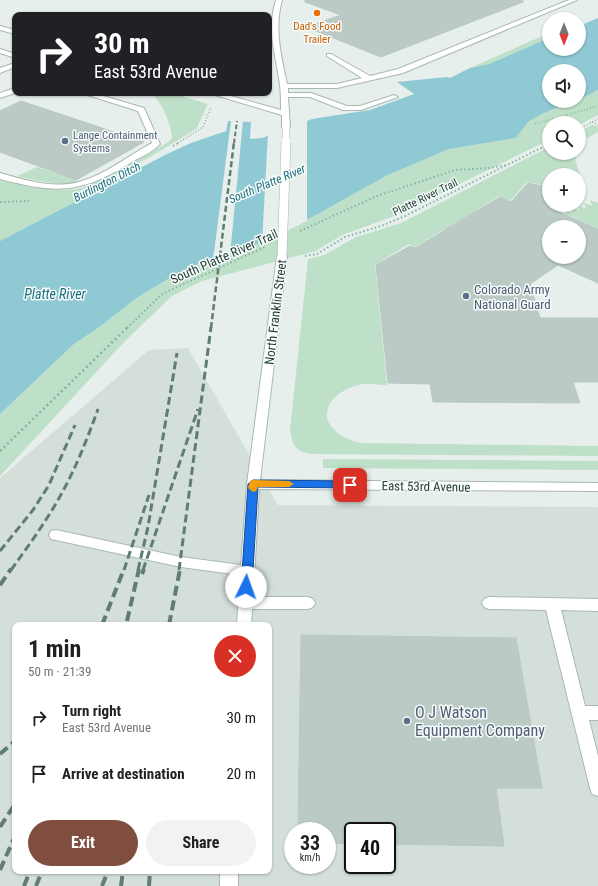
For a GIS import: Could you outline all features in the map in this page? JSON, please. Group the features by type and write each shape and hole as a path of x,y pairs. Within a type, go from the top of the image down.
{"street":[{"name":"North Franklin Street","path":"244,622 253,484 282,256 286,114 284,86 275,44 275,13 279,0"},
{"path":"284,86 337,86 400,71 574,0"},
{"path":"0,28 12,31"},
{"path":"0,51 12,55"},
{"path":"329,55 368,78"},
{"path":"0,71 12,66"},
{"path":"0,96 12,91"},
{"path":"285,95 311,95 346,108 360,108 394,97"},
{"path":"0,176 27,184 70,186 93,180 156,144 141,110 94,96"},
{"path":"223,96 286,114"},
{"name":"East 53rd Avenue","path":"253,484 598,488"},
{"path":"56,535 181,562 247,571"},
{"path":"246,602 308,603"},
{"path":"489,603 598,605"},
{"path":"552,604 598,788"},
{"path":"579,713 598,713"},
{"path":"228,886 230,874"}],"path":[{"path":"535,124 598,106"},
{"path":"586,125 598,119"},
{"path":"592,122 598,125"},
{"name":"Platte River Trail","path":"305,256 317,254 346,237 381,226 405,216 542,147"},
{"name":"South Platte River Trail","path":"298,232 377,196 455,170 490,168 506,165"},
{"name":"South Platte River Trail","path":"0,451 162,294 270,245"}],"shaded area":[{"path":"188,348 278,505 598,507 598,886 0,886 0,478 149,350"}],"green space":[{"path":"542,36 542,41 489,64 470,68"},
{"path":"598,90 598,115 586,121 586,116 542,116 542,143 392,217 342,235 316,251 202,281 172,296 126,340 0,476 0,414 74,344 98,328 138,297 173,276 206,260 253,246 316,215 388,175 449,149 516,138 529,121 544,113 559,108 586,108 586,96"},
{"path":"154,96 182,96 208,104 196,129 150,157 80,193 86,196 0,241 0,180 52,189 63,190 83,188 145,156 170,141 172,137 170,126 165,114"},
{"path":"592,125 598,127 598,132 586,139 586,128"},
{"path":"542,151 542,160 575,160 578,168 542,168 542,185 527,182 510,201 499,196 477,210 486,214 453,234 443,230 415,247 409,244 375,265 387,385 358,385 341,392 332,401 327,412 327,418 332,428 350,440 361,443 598,446 598,456 314,454 303,452 296,448 292,440 290,430 308,259 324,255 356,237 401,223"},
{"path":"37,167 78,181 71,183 55,183 17,176"},
{"path":"590,200 598,203 598,228 586,223 586,220 579,220 565,214 567,212 586,212 586,204 592,206"},
{"path":"323,459 598,461 598,470 323,468"}],"water":[{"name":"Platte River","path":"598,18 598,90 586,96 586,64 542,64 542,108 557,108 529,121 516,138 449,149 388,175 316,215 253,246 206,260 173,276 138,297 98,328 74,344 0,414 0,241 165,155 191,143 226,131 228,121 251,122 250,139 262,138 312,119 370,110 414,94 397,82 447,77 450,78 470,68 489,64 542,41 542,56 586,56 586,23"}],"pier":[{"path":"307,120 307,221 262,243 268,133"},
{"path":"231,121 243,121 230,255 213,260"}],"building":[{"path":"305,0 523,0 523,2 381,57 306,27 341,15 305,2"},
{"path":"21,101 144,142 76,180 0,152 0,111"},
{"path":"528,183 542,186 542,212 559,212 577,220 542,220 542,264 586,264 586,224 598,229 598,283 558,265 530,284 540,318 598,318 598,382 573,382 580,403 433,402 430,384 388,383 376,265 410,246 415,248 500,197 511,202"},
{"path":"301,635 516,638 542,788 496,788 504,846 396,844 396,822 344,822 344,844 336,843 336,822 298,822"}],"railway":[{"path":"234,143 237,121"},
{"path":"211,328 234,142"},
{"path":"179,570 211,327"},
{"path":"138,570 148,527 177,353"},
{"path":"11,570 45,522 63,491 82,451 98,409"},
{"path":"143,570 198,409"},
{"path":"0,551 33,510 49,485 75,425"},
{"path":"124,570 149,495"},
{"path":"0,585 11,569"},
{"path":"103,622 124,569"},
{"path":"127,621 139,569"},
{"path":"142,574 144,569"},
{"path":"170,622 180,569"},
{"path":"0,754 12,744"},
{"path":"0,827 12,809"},
{"path":"0,870 12,843"},
{"path":"24,886 29,874"},
{"path":"36,886 41,874"},
{"path":"102,886 107,874"},
{"path":"121,886 123,874"},
{"path":"149,886 150,874"}],"slow traffic":[{"path":"253,488 253,484 289,484"}],"place":[{"name":"Dad's Food Trailer","path":"317,13"},
{"name":"Lange Containment Systems","path":"65,141"},
{"name":"Colorado Army National Guard","path":"466,296"},
{"name":"O J Watson Equipment Company","path":"407,721"}],"route":[{"path":"246,587 253,484 350,485"}],"water label":[{"name":"Burlington Ditch","path":"107,182"},
{"name":"South Platte River","path":"267,184"}]}
